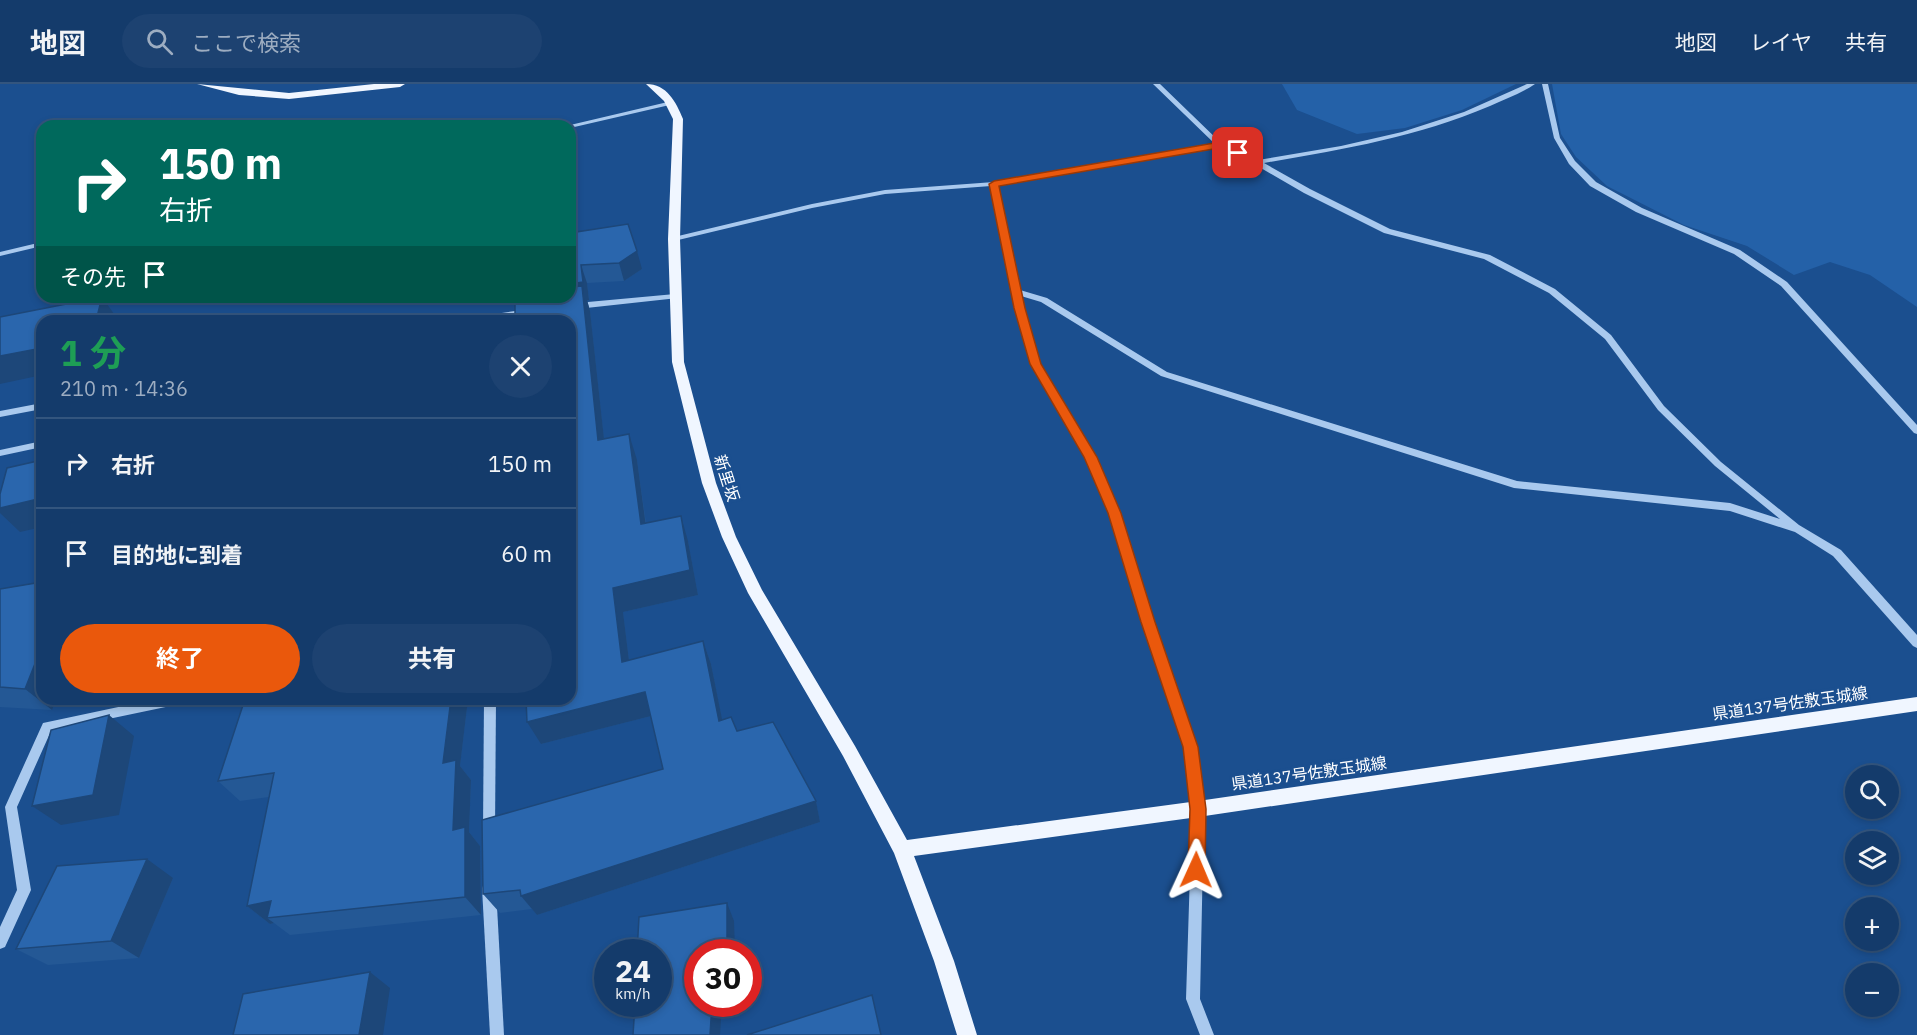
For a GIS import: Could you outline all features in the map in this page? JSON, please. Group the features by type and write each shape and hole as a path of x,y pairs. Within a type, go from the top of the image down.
{"main road":[{"path":"202,84 239,92 272,95 400,84"},
{"path":"651,84 672,103"},
{"name":"新里坂","path":"672,103 678,119 674,239 678,362 682,387 709,483 729,537 756,593 849,751 902,849"},
{"name":"県道137号佐敷玉城線","path":"902,849 1198,809 1917,704"},
{"path":"902,849 944,961 967,1035"}],"street":[{"path":"1156,84 1220,145 1257,162 1307,191 1387,231 1487,257 1552,291 1608,337 1661,408 1718,464 1799,529 1837,553 1917,643"},
{"path":"1257,162 1423,129 1479,109 1532,84"},
{"path":"1545,84 1557,138 1572,162 1593,184 1639,210 1737,252 1784,284 1917,431"},
{"path":"576,124 672,103"},
{"path":"674,239 812,206 885,192 994,184 1220,145"},
{"path":"994,184 1002,230 1035,364 1090,457 1114,513 1190,747 1198,809 1193,999 1208,1035"},
{"path":"0,254 36,245"},
{"path":"1017,292 1044,300 1164,374 1517,485 1730,507 1799,529"},
{"path":"573,307 675,296"},
{"path":"511,315 539,311"},
{"path":"0,414 36,407"},
{"path":"0,453 36,445"},
{"path":"0,942 24,890 6,809 47,728 152,705"},
{"path":"489,705 489,849"},
{"path":"489,872 496,1035"}],"shaded area":[{"path":"1282,84 1516,84 1462,110 1405,128 1357,134 1297,110"},
{"path":"1552,84 1917,84 1917,307 1870,275 1830,262 1794,275 1747,246 1684,225 1607,186 1576,157 1561,134"}],"building":[{"path":"628,224 637,251 619,263 581,265 583,282 576,283 576,232"},
{"path":"576,286 582,286 598,440 629,434 641,524 681,516 690,570 613,588 622,662 703,641 719,721 731,717 737,731 773,722 816,801 521,896 520,890 483,894 482,820 663,769 645,692 527,722 526,705 576,705 576,315 515,315 515,303 576,303"},
{"path":"71,303 100,303 98,315 36,315 36,349 0,356 0,317"},
{"path":"36,461 36,499 0,508 0,494 7,468"},
{"path":"36,583 36,661 25,689 0,687 0,589"},
{"path":"243,705 450,705 443,763 456,760 453,830 465,827 465,897 267,918 271,901 247,906 274,773 218,781"},
{"path":"109,715 93,795 32,806 51,730"},
{"path":"147,859 111,941 16,949 57,866"},
{"path":"727,903 727,939 684,939 684,1017 711,1017 710,1035 633,1035 634,1017 672,1017 672,939 638,939 639,917"},
{"path":"370,972 359,1035 233,1035 243,994"},
{"path":"872,995 881,1035 747,1035"}],"route":[{"path":"1196,870 1198,809 1190,747 1114,513 1090,457 1035,364 1019,308 994,184 1220,145 1238,153"}]}
